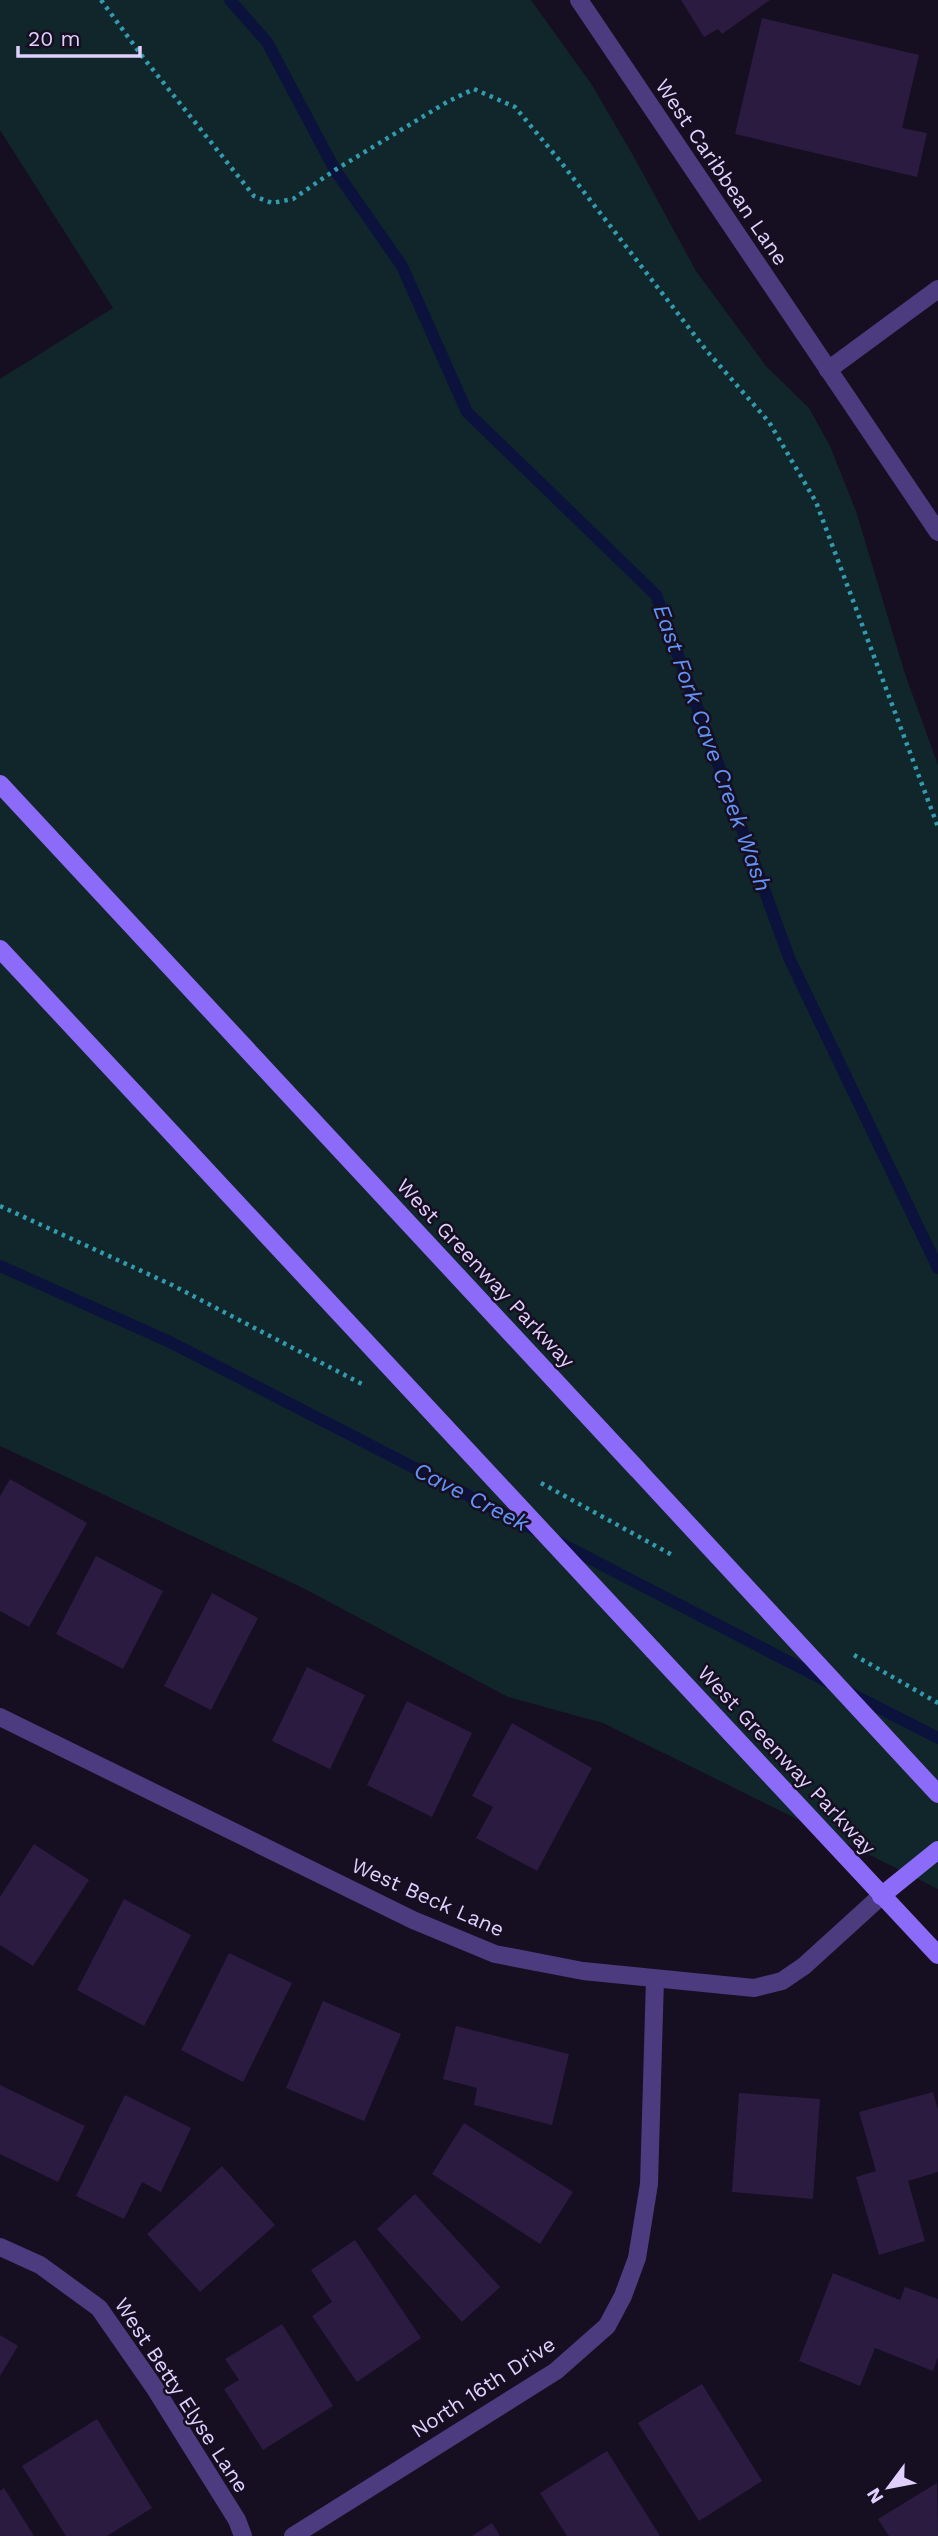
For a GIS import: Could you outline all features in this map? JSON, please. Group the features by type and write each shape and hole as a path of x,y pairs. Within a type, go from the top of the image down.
{"main road":[{"name":"West Greenway Parkway","path":"0,784 938,1794"},
{"name":"West Greenway Parkway","path":"0,949 938,1955"},
{"path":"881,1896 938,1850"}],"street":[{"name":"West Caribbean Lane","path":"579,0 938,532"},
{"path":"828,370 938,289"},
{"name":"West Beck Lane","path":"0,1717 414,1920 495,1954 583,1971 754,1988 782,1981 828,1945 881,1896"},
{"name":"North 16th Drive","path":"293,2536 556,2371 607,2326 624,2296 637,2258 649,2184 655,1979"},
{"name":"West Betty Elyse Lane","path":"0,2247 40,2265 99,2308 154,2387 237,2520 243,2536"}],"path":[{"path":"101,0 142,56 254,196 272,203 293,199 380,143 474,89 515,107 706,349 769,422 809,491 829,533 938,827"},
{"path":"0,1206 172,1285 372,1389"},
{"path":"530,1476 676,1557"},
{"path":"846,1651 938,1703"}],"green space":[{"path":"0,0 531,0 592,85 696,271 766,366 809,408 830,446 856,511 905,674 938,765 938,1889 603,1723 508,1697 303,1588 0,1446 0,379 113,308 0,130"}],"building":[{"path":"681,0 770,0 722,34 718,29 704,37"},
{"path":"762,18 919,55 902,128 927,133 917,177 735,134"},
{"path":"10,1479 87,1523 29,1627 0,1611 0,1496"},
{"path":"96,1556 163,1591 123,1669 56,1634"},
{"path":"212,1593 258,1618 211,1710 164,1686"},
{"path":"307,1667 365,1695 330,1769 272,1741"},
{"path":"407,1701 472,1733 432,1817 367,1785"},
{"path":"512,1723 592,1768 537,1871 476,1838 493,1807 472,1796"},
{"path":"34,1844 89,1880 33,1966 0,1945 0,1897"},
{"path":"124,1899 191,1935 144,2026 77,1990"},
{"path":"229,1953 292,1983 243,2082 181,2050"},
{"path":"323,2001 401,2034 364,2121 286,2088"},
{"path":"456,2026 569,2054 552,2125 474,2105 477,2088 443,2079"},
{"path":"0,2085 85,2126 58,2182 0,2154"},
{"path":"933,2092 938,2110 938,2172 908,2181 925,2241 879,2255 856,2177 876,2171 859,2112"},
{"path":"739,2093 820,2099 813,2199 732,2192"},
{"path":"125,2095 191,2128 161,2192 142,2182 124,2219 76,2196"},
{"path":"464,2123 573,2192 540,2244 432,2174"},
{"path":"222,2166 275,2225 200,2292 147,2234"},
{"path":"415,2194 500,2287 462,2322 377,2229"},
{"path":"355,2240 421,2338 357,2382 312,2316 332,2302 311,2270"},
{"path":"833,2273 900,2300 905,2287 938,2299 938,2357 933,2371 875,2348 860,2386 799,2361"},
{"path":"282,2324 333,2406 263,2450 224,2389 239,2380 225,2359"},
{"path":"0,2335 18,2346 0,2376"},
{"path":"702,2384 762,2481 699,2521 638,2423"},
{"path":"97,2419 152,2508 107,2536 66,2536 22,2466"},
{"path":"607,2451 660,2536 567,2536 540,2493"},
{"path":"937,2483 938,2536 889,2536 878,2519"},
{"path":"4,2488 34,2536 0,2536 0,2491"},
{"path":"492,2523 500,2536 472,2536"}],"waterway":[{"name":"East Fork Cave Creek Wash","path":"230,0 267,42 335,170 402,266 467,412 656,595 790,960 938,1268"},
{"name":"Cave Creek","path":"0,1266 170,1342 539,1532"},
{"name":"Cave Creek","path":"558,1542 828,1682"},
{"name":"Cave Creek","path":"848,1692 938,1738"}]}
